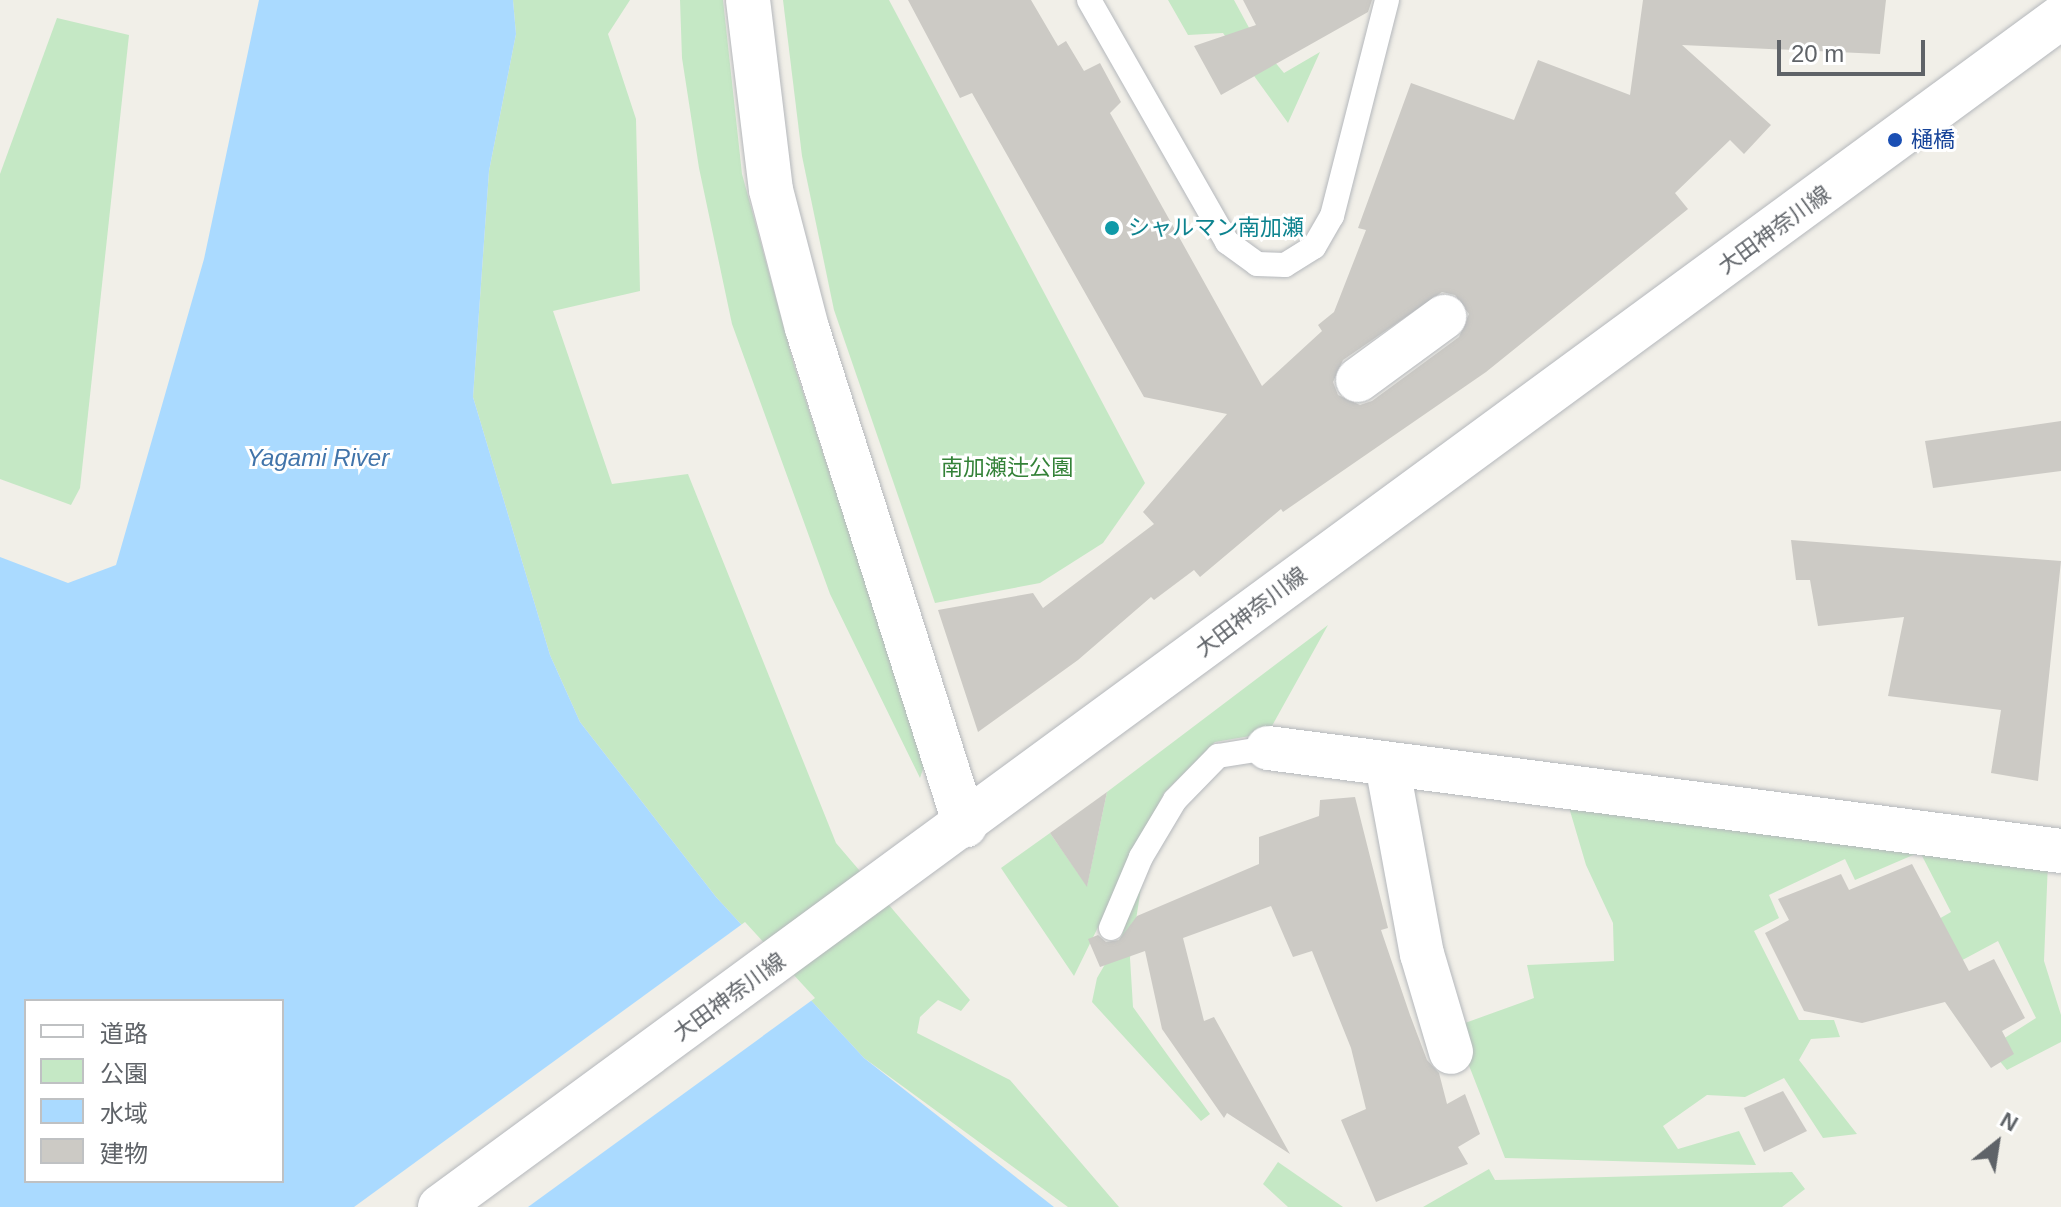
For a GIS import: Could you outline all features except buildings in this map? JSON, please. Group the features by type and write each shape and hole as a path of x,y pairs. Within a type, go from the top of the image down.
{"street":[{"path":"748,0 775,205 948,837"},
{"name":"大田神奈川線","path":"440,1207 2061,17"},
{"path":"1358,380 1444,317"},
{"path":"1268,748 2061,851"},
{"path":"1387,764 1422,954 1451,1052"}],"lane":[{"path":"1089,0 1227,242 1257,264 1285,265 1314,247 1332,216 1387,0"},
{"path":"1111,928 1141,857 1175,800 1218,756 1268,748"}],"green space":[{"path":"513,0 630,0 608,34 636,119 640,291 553,311 612,484 688,474 836,843 970,1000 961,1011 938,1000 920,1017 917,1033 1010,1080 1119,1207 1068,1207 864,1058 716,897 580,722 550,655 473,397 489,171 516,34"},
{"path":"680,0 723,0 742,174 794,365 925,763 920,778 830,594 732,324 699,168 682,58"},
{"name":"南加瀬辻公園","path":"783,0 889,0 1145,483 1103,543 1040,583 935,603 834,310 802,156"},
{"path":"1168,0 1234,0 1254,37 1284,73 1320,52 1288,123 1223,33 1188,35"},
{"path":"57,18 129,35 80,488 71,505 0,479 0,174"},
{"path":"1328,625 1268,733 1215,742 1164,793 1074,976 1001,868 1050,833 1087,886 1107,792"},
{"path":"1568,804 2048,862 2044,961 2061,1015 2061,1042 2007,1070 1989,1048 2036,1018 1998,941 1940,972 1923,928 1951,912 1920,852 1855,880 1845,859 1769,895 1779,918 1754,931 1799,1020 1834,1020 1840,1037 1811,1039 1799,1060 1857,1134 1823,1138 1784,1078 1745,1097 1707,1095 1663,1126 1678,1149 1739,1131 1756,1165 1505,1158 1454,1027 1534,998 1527,965 1614,961 1613,923 1586,865"},
{"path":"1143,875 1130,958 1133,1007 1210,1114 1201,1121 1092,1002 1097,978 1122,935"},
{"path":"1278,1162 1343,1207 1288,1207 1263,1184"},
{"path":"1489,1169 1495,1180 1792,1172 1805,1189 1782,1207 1423,1207"}],"water":[{"name":"Yagami River","path":"259,0 513,0 516,34 489,171 473,397 550,655 580,722 716,897 864,1058 1054,1207 0,1207 0,557 68,583 116,565 204,259"}],"pier":[{"path":"745,922 815,998 528,1207 354,1207"}],"place":[{"name":"樋橋","path":"1895,140"},
{"name":"シャルマン南加瀬","path":"1112,228"}]}
